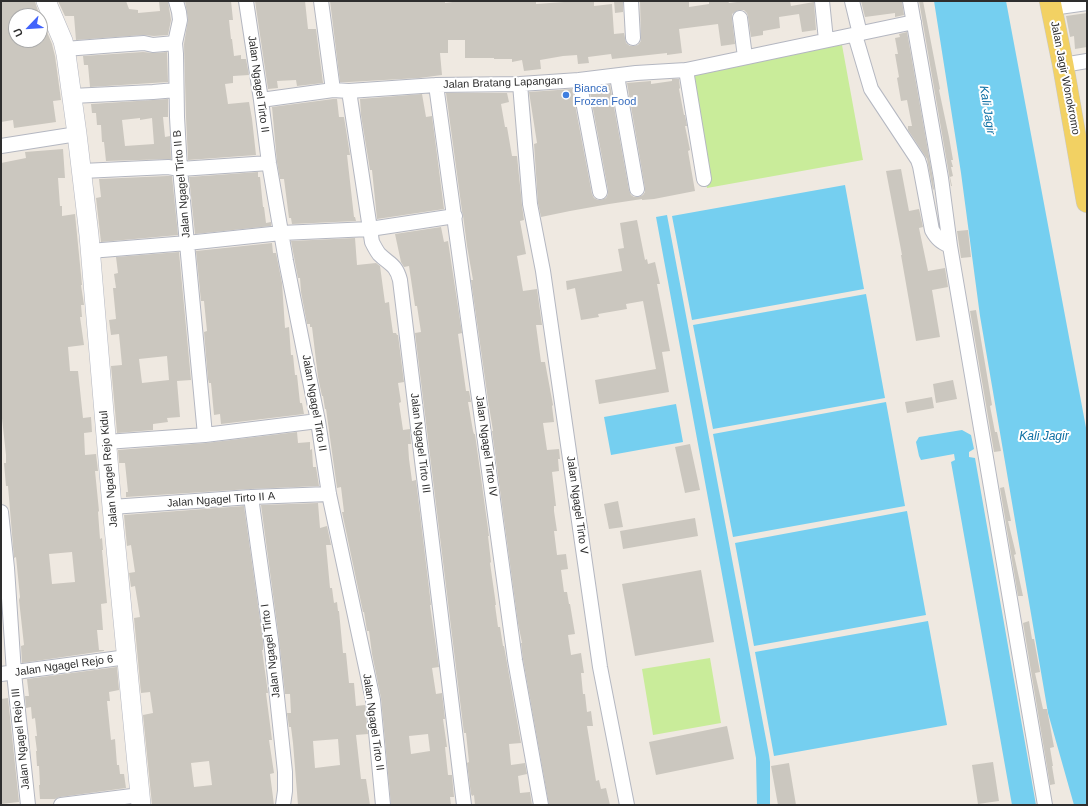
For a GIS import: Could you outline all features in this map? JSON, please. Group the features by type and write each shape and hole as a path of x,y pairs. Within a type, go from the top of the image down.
{"main road":[{"name":"Jalan Ngagel Rejo Kidul","path":"46,1 65,49 82,172 140,800"},
{"name":"Jalan Jagir Wonokromo","path":"1051,5 1087,202"}],"street":[{"name":"Jalan Ngagel Tirto II B","path":"176,1 180,20 175,43 180,169 205,435"},
{"name":"Jalan Ngagel Tirto II","path":"246,1 269,163 281,234 318,421 329,494 372,700 383,805"},
{"path":"321,1 334,90"},
{"path":"631,1 633,38"},
{"path":"822,1 826,40"},
{"path":"852,1 871,88 918,160 932,230 936,237 950,246"},
{"path":"910,1 941,178 950,246 1045,805"},
{"path":"1051,5 1087,3"},
{"path":"740,18 745,57"},
{"name":"Jalan Bratang Lapangan","path":"261,100 334,90 349,91 436,85 520,84 579,80 636,73 686,70 914,22"},
{"path":"65,49 144,43 153,45 175,43"},
{"path":"1063,65 1087,60"},
{"path":"686,70 704,179"},
{"path":"617,76 637,189"},
{"path":"579,80 600,192"},
{"name":"Jalan Ngagel Tirto V","path":"520,84 530,204 543,271 600,667 626,805"},
{"name":"Jalan Ngagel Tirto IV","path":"436,85 515,660 541,805"},
{"path":"72,96 176,90"},
{"name":"Jalan Ngagel Tirto III","path":"349,91 372,242 379,254 395,267 400,280 464,805"},
{"path":"1,146 77,134"},
{"path":"82,172 168,167 180,169 269,163"},
{"path":"90,251 281,234 370,229 455,216"},
{"path":"106,442 205,435 318,421"},
{"name":"Jalan Ngagel Tirto II A","path":"112,507 252,497 329,494"},
{"name":"Jalan Ngagel Tirto I","path":"252,497 271,640 285,772 284,805"},
{"name":"Jalan Ngagel Rejo III","path":"1,512 8,674 28,805"},
{"name":"Jalan Ngagel Rejo 6","path":"8,674 127,657"},
{"path":"61,805 140,800"}],"green space":[{"path":"842,45 863,160 707,188 686,72"},
{"path":"710,658 721,723 653,735 642,669"}],"water":[{"name":"Kali Jagir","path":"934,1 1006,1 1087,433 1087,805 1074,805 1048,713 980,316 961,173"},
{"path":"845,185 864,289 692,320 672,216"},
{"path":"667,215 769,755 770,805 757,805 756,758 656,217"},
{"path":"866,294 885,398 713,429 693,325"},
{"path":"886,402 905,506 733,537 713,434"},
{"path":"676,404 683,442 611,455 604,417"},
{"path":"962,430 971,435 974,449 969,452 969,457 975,458 1036,805 1012,805 951,462 955,460 954,454 921,460 916,442 919,437"},
{"path":"907,511 926,615 754,646 735,543"},
{"path":"928,621 947,725 774,756 755,652"}],"building":[{"path":"1,1 35,1 37,8 8,8 8,48 48,48 48,34 55,56 61,100 53,101 56,122 14,128 13,120 1,122"},
{"path":"58,1 126,1 129,9 138,10 138,13 160,11 159,1 168,1 171,20 168,35 143,35 76,40 74,16 65,16"},
{"path":"185,1 231,1 233,20 229,20 234,56 241,55 241,59 246,59 249,75 233,76 233,83 225,84 228,104 249,102 256,155 188,160 184,44 188,19"},
{"path":"255,1 305,1 308,29 316,29 323,83 297,86 296,80 277,81 278,88 268,89"},
{"path":"330,1 445,1 445,3 460,1 536,1 536,4 594,1 594,6 612,4 614,34 624,33 626,43 630,46 638,45 641,41 640,1 689,1 689,7 709,4 709,1 728,1 729,3 745,1 790,1 791,6 814,2 816,30 802,32 799,14 779,17 780,28 763,31 763,35 751,37 747,13 744,10 739,10 732,14 735,44 721,46 718,24 679,29 682,53 667,55 667,53 612,59 611,54 588,57 589,63 578,64 577,55 563,56 540,60 541,69 524,71 522,60 512,62 512,59 465,58 465,40 448,40 448,53 440,53 442,75 419,78 340,82"},
{"path":"614,1 623,1 623,12 615,13"},
{"path":"861,1 902,1 904,15 895,17 895,13 865,17"},
{"path":"919,1 923,1 949,137 953,160 951,160 953,167 951,167 953,176 950,177 952,186 951,186"},
{"path":"1087,13 1087,47 1075,49 1074,36 1070,37 1066,16"},
{"path":"907,32 933,179 933,190 927,159 908,130 908,126 912,126 907,100 901,101 897,78 899,77 895,54 898,54 895,38 900,37 899,34"},
{"path":"167,52 168,82 90,87 88,65 84,65 83,56"},
{"path":"672,79 679,79 679,89 687,126 685,126 690,150 688,151 695,191 654,199 642,199 609,204 541,217 538,203 534,144 537,143 529,92 572,89 592,194 594,198 601,200 606,198 608,190 589,87 610,85 629,190 631,195 638,197 643,195 645,188 627,83 651,81 651,84 672,81"},
{"path":"446,93 507,93 509,102 501,104 512,156 517,156 524,220 520,221 526,254 517,256 523,291 537,289 542,325 536,325 541,362 545,362 553,405 554,422 543,423 547,450 559,449 559,471 552,472 556,506 554,506 554,511 557,531 554,531 557,555 566,554 568,569 561,570 564,592 567,592 575,634 568,635 571,655 581,653 584,673 581,673 583,694 585,694 587,712 591,711 593,726 587,726 596,781 599,780 601,789 606,788 610,805 549,805 523,659 493,431 471,280 473,280"},
{"path":"422,94 426,117 432,116 444,209 377,219 372,170 370,170 361,115 360,99"},
{"path":"168,99 168,117 163,117 165,137 170,136 171,159 106,161 104,142 102,142 101,125 97,125 96,113 92,113 91,104","holes":["140,118 140,120 152,118 154,144 125,146 122,120"]},
{"path":"337,99 339,117 344,117 350,155 347,155 354,217 356,221 292,224 291,218 289,218 284,179 280,179 277,162 272,107"},
{"path":"63,149 65,178 58,178 60,206 62,206 62,216 75,214 84,305 81,305 82,317 80,317 84,345 68,347 70,371 78,371 83,418 91,417 92,432 84,433 85,455 96,454 98,471 95,471 98,512 100,539 102,538 107,603 101,604 103,630 97,630 99,650 104,651 22,663 21,646 24,645 16,557 14,558 8,486 6,486 4,463 6,463 6,455 1,409 1,163 26,158 25,152","holes":["72,552 75,582 52,584 49,554"]},
{"path":"901,169 909,211 919,209 923,227 919,228 928,271 945,268 948,287 932,290 940,337 916,341 886,171"},
{"path":"258,172 258,177 260,177 266,223 271,222 271,226 195,234 189,177"},
{"path":"172,176 178,235 101,242 96,198 101,197 99,179"},
{"path":"637,220 645,260 647,259 648,264 655,262 660,284 657,284 670,351 662,352 669,392 599,404 595,380 656,369 643,301 626,304 627,309 598,314 599,317 581,320 575,288 567,290 566,281 622,271 618,249 624,248 620,223"},
{"path":"441,227 444,242 448,241 462,333 458,334 466,391 469,391 471,402 468,402 473,431 475,434 489,536 490,563 498,627 500,627 504,646 521,743 509,744 511,765 525,763 527,774 518,776 520,793 530,792 532,805 475,805 474,795 472,796 471,794 467,763 469,762 466,733 464,733 415,333 421,332 417,306 415,306 409,266 404,267 401,262 395,234"},
{"path":"968,230 971,257 961,258 957,231"},
{"path":"355,238 357,265 376,263 380,266 385,303 389,302 393,333 398,335 404,382 398,383 401,402 399,403 403,430 410,429 411,444 408,444 409,459 412,481 416,480 430,605 439,667 432,668 436,694 442,693 448,775 452,775 454,797 450,797 451,805 391,805 381,698 369,631 367,631 342,512 344,512 341,487 337,488 326,409 318,377 312,327 310,327 310,324 307,324 300,278 298,278 291,241","holes":["428,734 430,751 411,754 409,736"]},
{"path":"272,243 273,253 276,253 282,283 285,328 289,327 291,355 293,355 300,403 302,403 304,414 221,424 220,414 214,415 211,383 209,383 208,379 204,332 207,331 204,301 201,301 196,251"},
{"path":"179,252 191,380 177,381 180,417 167,418 168,422 153,424 153,430 117,433 111,366 122,365 119,334 111,335 109,320 116,319 113,288 116,288 114,274 118,273 116,257","holes":["167,356 169,380 142,383 139,359"]},
{"path":"976,310 992,405 990,406 995,432 997,432 1001,451 994,452 970,311"},
{"path":"953,380 957,399 936,403 933,384"},
{"path":"932,397 934,408 907,413 905,402"},
{"path":"297,432 298,443 310,442 313,467 316,467 319,486 126,497 126,492 128,492 125,463 119,463 118,450 206,443"},
{"path":"690,444 700,490 685,493 675,447"},
{"path":"1004,487 1011,521 1008,521 1016,554 1014,555 1023,596 1018,596 1000,488"},
{"path":"618,501 623,527 609,529 604,504"},
{"path":"318,503 320,528 327,526 331,545 326,545 330,588 332,588 334,603 337,602 339,611 343,653 346,653 349,683 354,683 356,706 365,705 368,734 356,735 361,779 366,779 370,805 298,805 293,743 287,713 291,713 290,694 285,694 261,505","holes":["338,739 340,765 315,768 313,741"]},
{"path":"244,506 263,641 262,650 268,693 266,693 272,740 269,740 274,773 270,774 274,805 152,805 143,715 153,713 150,692 141,693 134,618 140,617 135,586 131,587 129,573 135,572 131,545 127,546 124,515","holes":["209,761 212,785 194,787 191,763"]},
{"path":"695,518 698,536 623,549 620,531"},
{"path":"701,570 714,642 635,656 622,584"},
{"path":"1029,621 1040,672 1035,673 1043,709 1047,709 1054,747 1050,748 1055,784 1050,785 1023,623"},
{"path":"117,667 119,690 109,692 110,701 107,701 111,740 115,739 117,765 119,765 120,774 124,774 126,788 60,797 55,799 40,799 35,718 32,719 31,707 26,708 25,696 29,696 27,679"},
{"path":"8,698 19,802 1,804 1,699"},
{"path":"727,726 734,759 656,775 649,742"},
{"path":"993,762 999,801 978,804 972,765"},
{"path":"789,763 796,805 778,805 771,766"}],"place":[{"name":"Bianca Frozen Food","path":"566,95"}]}
